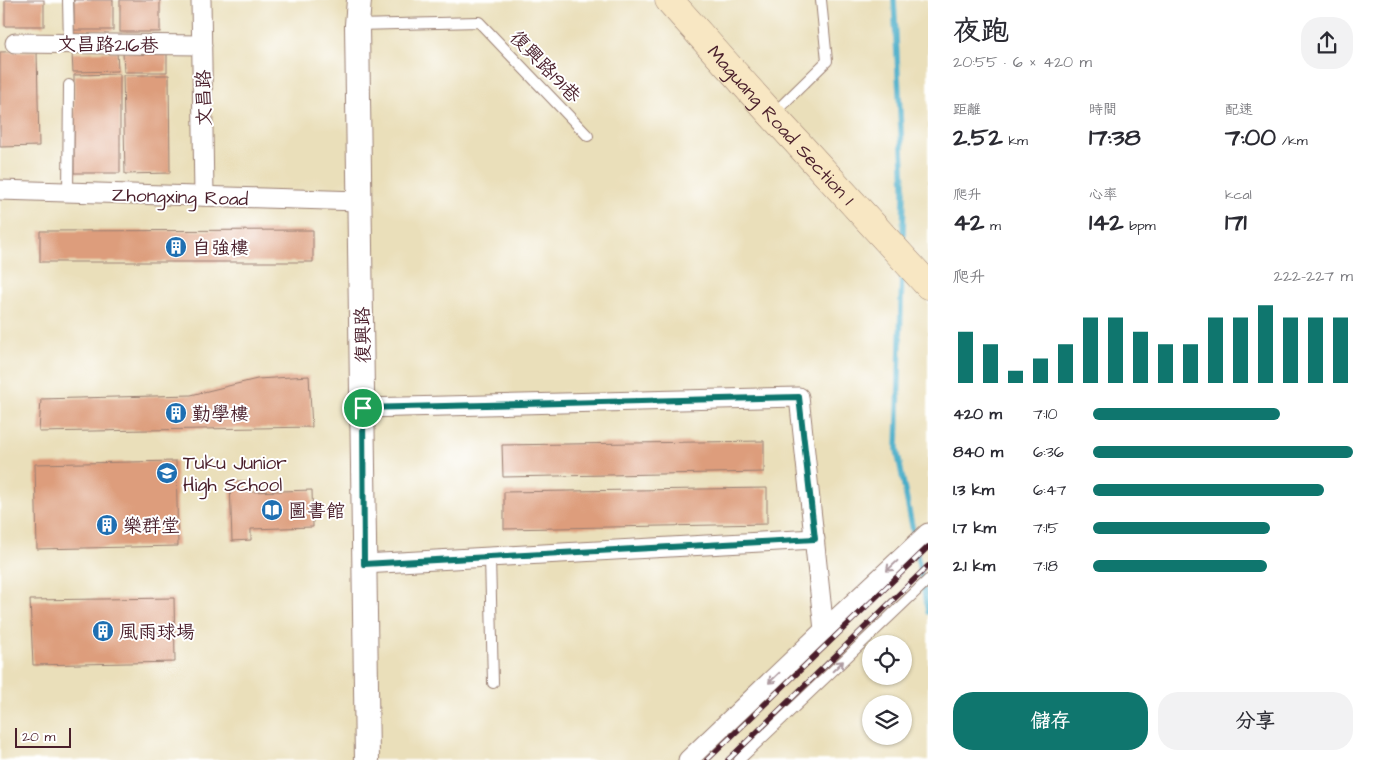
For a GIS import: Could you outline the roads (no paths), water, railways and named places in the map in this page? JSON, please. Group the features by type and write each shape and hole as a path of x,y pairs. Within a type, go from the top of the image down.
{"main road":[{"name":"Maguang Road Section 1","path":"669,0 928,285"}],"street":[{"name":"文昌路","path":"201,0 204,196"},
{"name":"復興路","path":"359,0 357,25 367,760"},
{"name":"文昌路216巷","path":"15,43 202,45"},
{"name":"Zhongxing Road","path":"0,190 360,201"},
{"path":"363,408 799,397 824,630"},
{"path":"688,760 928,533"},
{"path":"364,564 815,539"}],"lane":[{"path":"68,0 69,43"},
{"path":"772,115 827,60 821,0"},
{"name":"復興路191巷","path":"357,25 479,22 588,136"},
{"path":"68,192 69,85"},
{"path":"490,557 493,683"},
{"path":"739,760 928,580"}],"waterway":[{"path":"894,0 904,186 903,243"},
{"path":"902,270 897,450 915,541"},
{"path":"916,550 928,612"}],"railway":[{"path":"707,760 928,547"},
{"path":"728,760 928,566"}],"place":[{"name":"自強樓","path":"176,247"},
{"name":"勤學樓","path":"176,413"},
{"name":"Tuku Junior High School","path":"167,473"},
{"name":"圖書館","path":"272,510"},
{"name":"樂群堂","path":"107,525"},
{"name":"風雨球場","path":"103,631"}]}
